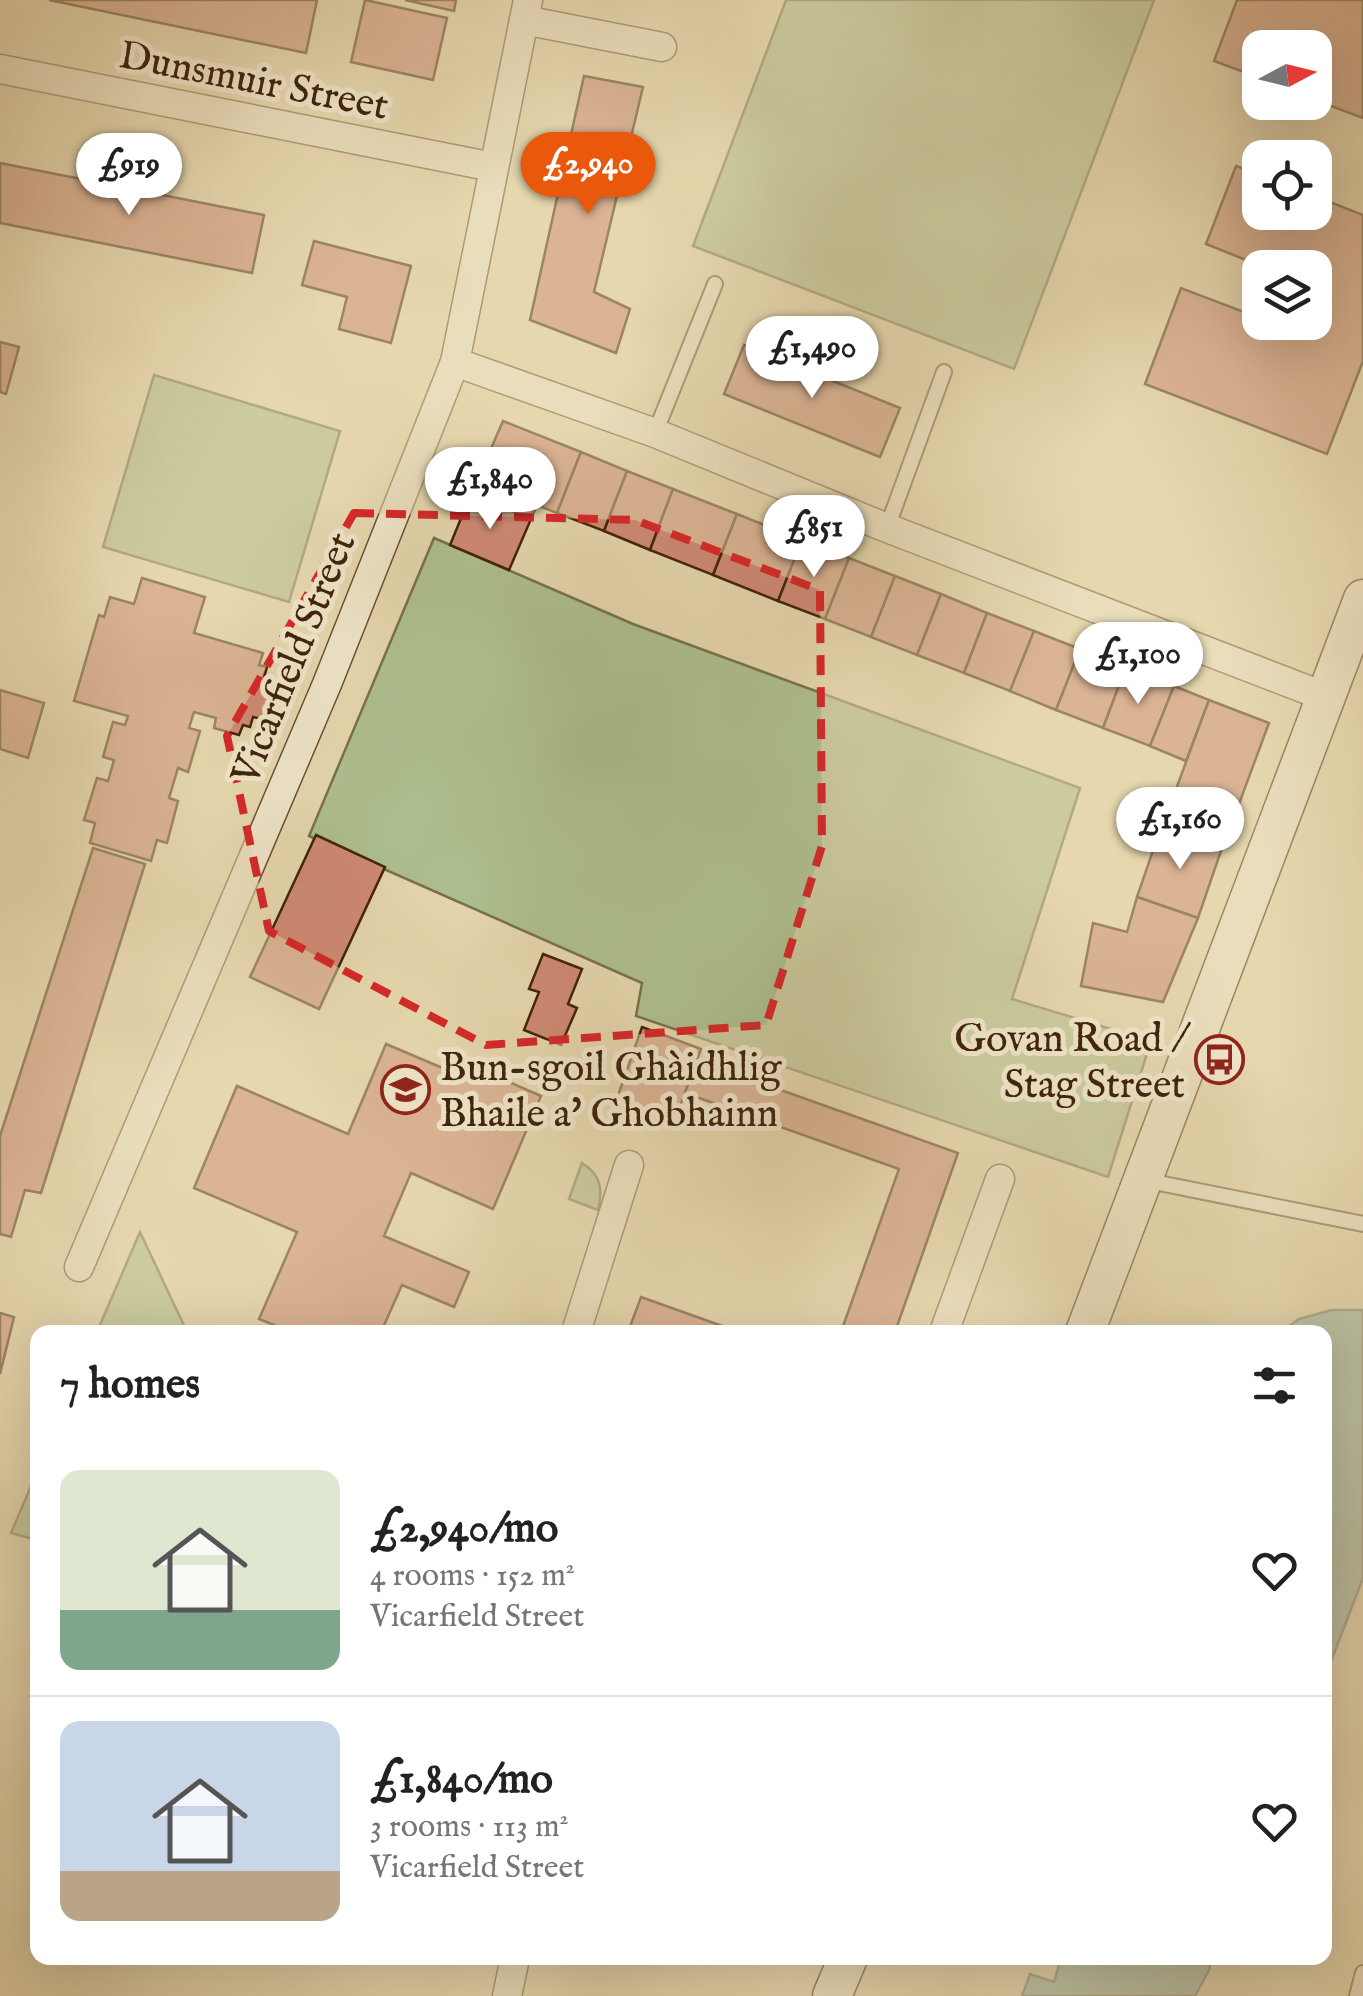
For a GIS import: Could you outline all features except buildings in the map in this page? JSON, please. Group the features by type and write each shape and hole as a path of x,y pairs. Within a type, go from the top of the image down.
{"street":[{"path":"526,10 662,47"},
{"name":"Vicarfield Street","path":"79,1267 327,684 455,362 526,10"},
{"name":"Dunsmuir Street","path":"0,70 492,166"},
{"path":"455,362 655,433 887,528 1326,696"},
{"path":"1089,1325 1363,598"},
{"path":"578,1325 629,1165"},
{"path":"947,1325 1000,1179"},
{"path":"507,1996 514,1965"},
{"path":"832,1996 845,1965"}],"lane":[{"path":"655,433 715,284"},
{"path":"887,528 944,372"},
{"path":"1144,1180 1363,1224"},
{"path":"1357,1996 1363,1973"}],"highlighted area":[{"path":"354,513 635,520 820,590 822,846 766,1025 486,1045 269,931 227,736"}],"green space":[{"path":"786,0 1154,0 1014,369 693,246"},
{"path":"154,375 340,431 289,602 103,547"},
{"path":"434,538 633,624 1080,788 1012,999 1151,1041 1108,1177 636,1016 642,983 309,836"},
{"path":"582,1163 599,1183 598,1210 569,1199"},
{"path":"140,1232 184,1325 100,1325"},
{"path":"30,1488 30,1538 11,1533"}],"water":[{"path":"1332,1310 1363,1310 1363,1578 1332,1659 1332,1325 1291,1325"},
{"path":"1059,1965 1210,1965 1195,1996 1022,1996 1030,1974 1054,1982"}],"place":[{"name":"Govan Road / Stag Street","path":"1220,1060"},
{"name":"Bun-sgoil Ghàidhlig Bhaile a' Ghobhainn","path":"405,1089"}]}
